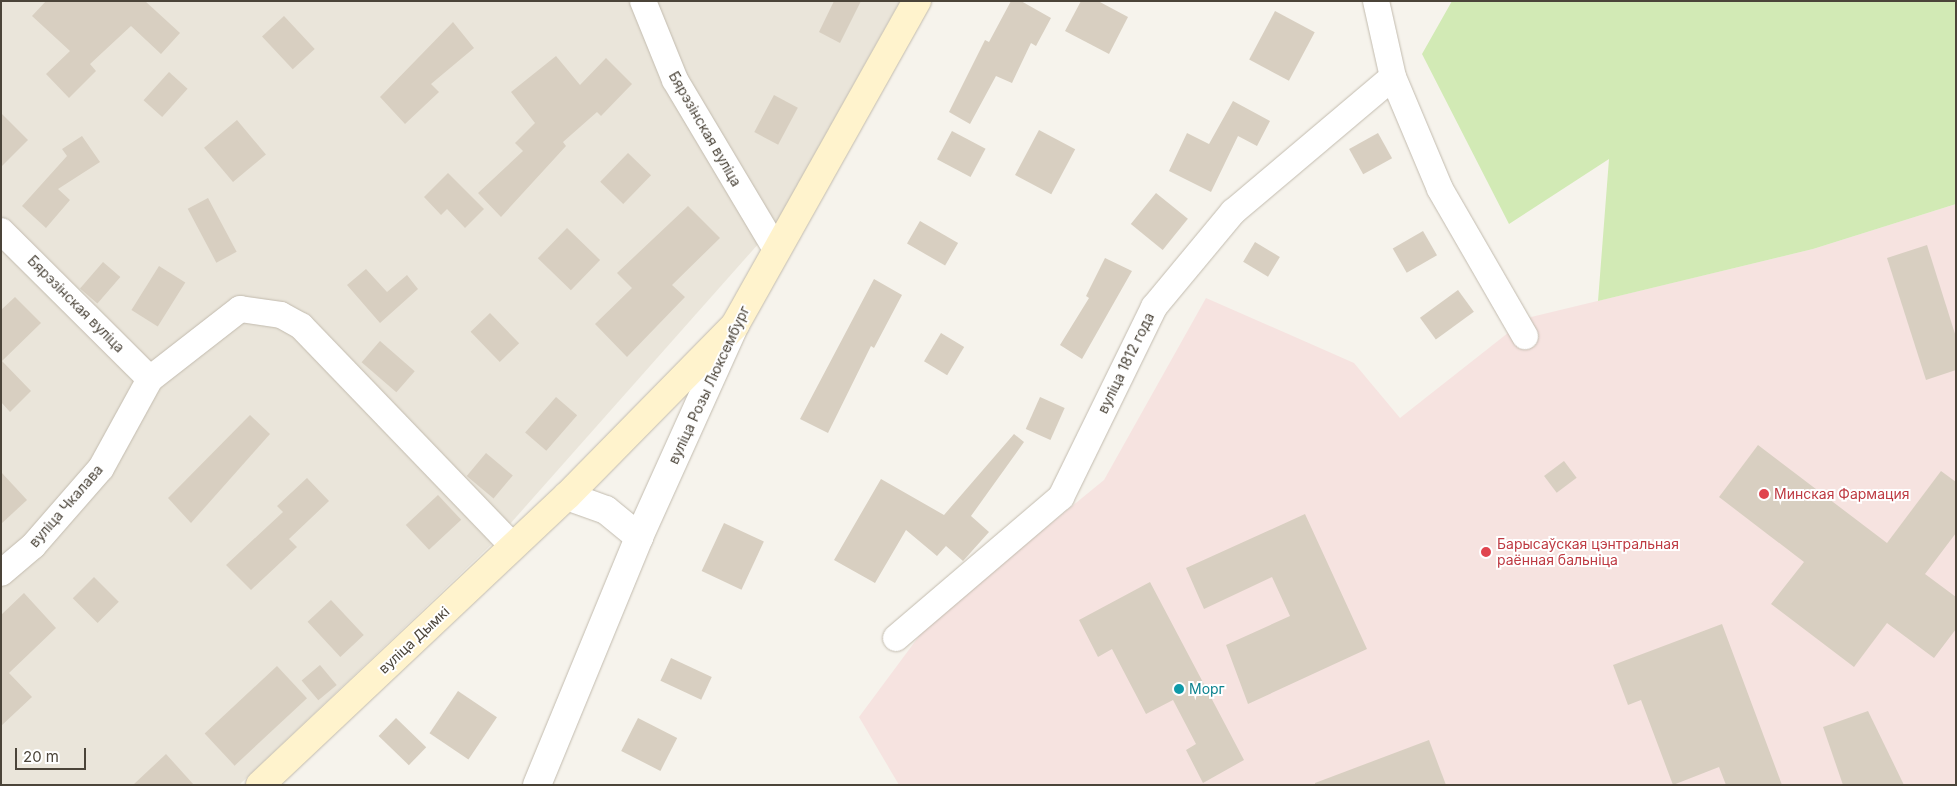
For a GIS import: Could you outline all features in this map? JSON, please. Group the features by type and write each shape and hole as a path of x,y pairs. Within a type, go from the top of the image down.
{"main road":[{"name":"вуліца Розы Люксембург","path":"735,324 916,1"},
{"name":"вуліца Дымкі","path":"260,785 567,496 735,324"}],"street":[{"name":"Бярэзінская вуліца","path":"643,1 675,80 777,251"},
{"path":"1376,1 1393,77 1440,190 1525,336"},
{"name":"вуліца 1812 года","path":"896,638 1061,497 1154,307 1233,212 1393,77"},
{"name":"Бярэзінская вуліца","path":"1,230 150,379"},
{"path":"150,379 240,309 281,315 301,326 513,546"},
{"name":"вуліца Розы Люксембург","path":"537,785 639,537 735,324"},
{"name":"вуліца Чкалава","path":"1,573 33,546 101,468 150,379"},
{"path":"567,496 606,510 639,537"}],"shaded area":[{"path":"1,1 900,1 775,225 494,542 239,785 1,785"},
{"name":"Барысаўская цэнтральная раённая бальніца","path":"1956,204 1956,785 899,785 859,717 928,624 1104,480 1206,298 1354,363 1400,418 1527,318 1813,249"}],"green space":[{"path":"1452,1 1956,1 1956,204 1813,249 1598,301 1609,159 1509,224 1422,54"}],"building":[{"path":"46,1 145,1 180,33 161,54 131,26 90,64 96,71 69,98 46,74 70,51 32,16"},
{"path":"834,1 861,1 840,43 819,32"},
{"path":"1011,1 1021,1 1051,18 1036,46 1031,43 1012,83 996,76 970,124 949,112 985,40 989,42"},
{"path":"1081,1 1098,1 1128,17 1109,54 1065,31"},
{"path":"1275,11 1315,32 1289,81 1249,60"},
{"path":"284,16 315,49 293,69 262,36"},
{"path":"453,22 474,48 431,84 439,92 405,124 380,97"},
{"path":"556,56 580,85 606,58 632,84 601,116 597,112 563,142 566,146 501,217 478,193 523,151 515,143 535,123 511,92"},
{"path":"169,72 188,89 162,117 144,100"},
{"path":"774,95 798,108 778,145 754,132"},
{"path":"1233,101 1270,121 1257,146 1238,136 1211,192 1169,171 1187,133 1209,144"},
{"path":"1,113 28,140 1,167"},
{"path":"237,120 266,154 233,182 204,148"},
{"path":"1039,130 1075,149 1051,194 1015,175"},
{"path":"952,131 986,149 971,177 937,159"},
{"path":"1378,133 1392,158 1363,174 1349,149"},
{"path":"82,136 100,162 58,189 70,200 46,228 22,206 67,156 62,149"},
{"path":"628,153 651,175 623,204 600,182"},
{"path":"448,173 484,209 465,228 447,209 441,215 424,197"},
{"path":"1156,193 1188,219 1163,250 1131,224"},
{"path":"208,198 237,252 216,263 188,209"},
{"path":"688,206 720,238 672,285 685,297 627,357 595,324 632,288 617,273"},
{"path":"920,221 958,243 945,266 907,244"},
{"path":"567,228 600,260 571,290 538,258"},
{"path":"1423,231 1437,255 1407,273 1393,248"},
{"path":"1255,242 1280,257 1268,277 1243,262"},
{"path":"1927,245 1956,337 1956,370 1926,380 1887,258"},
{"path":"1105,258 1132,271 1082,359 1060,345 1089,298 1086,296"},
{"path":"103,262 120,277 97,304 80,288"},
{"path":"159,266 185,282 158,327 131,310"},
{"path":"366,269 387,292 407,275 418,289 380,323 347,285"},
{"path":"874,279 902,295 874,348 871,346 828,433 800,419"},
{"path":"1458,290 1474,312 1436,339 1420,318"},
{"path":"15,297 41,323 2,361 31,391 10,412 1,402 1,310"},
{"path":"490,313 519,343 500,362 471,332"},
{"path":"941,333 964,347 947,375 924,361"},
{"path":"380,341 415,371 396,392 362,362"},
{"path":"556,397 577,415 546,451 525,432"},
{"path":"1040,397 1065,408 1050,440 1026,429"},
{"path":"250,415 270,434 191,523 168,498"},
{"path":"1014,434 1024,442 971,516 989,532 963,561 946,546 937,556 906,530 875,583 834,560 881,479 944,515"},
{"path":"1758,445 1887,543 1941,471 1956,482 1956,533 1925,574 1956,597 1956,629 1934,658 1887,623 1854,667 1771,604 1804,562 1719,497"},
{"path":"486,453 513,475 494,498 467,476"},
{"path":"1564,461 1577,478 1557,493 1544,476"},
{"path":"1,472 27,500 1,524"},
{"path":"307,478 329,501 289,539 297,547 251,590 226,565 283,512 277,506"},
{"path":"438,495 461,520 429,550 406,525"},
{"path":"1305,514 1367,649 1248,704 1226,645 1290,616 1272,577 1204,609 1186,568"},
{"path":"724,523 764,542 741,590 702,571"},
{"path":"94,577 119,602 98,623 73,598"},
{"name":"Морг","path":"1150,582 1244,760 1203,783 1186,750 1196,744 1173,700 1146,714 1112,649 1098,657 1079,620"},
{"path":"24,593 56,628 9,673 32,697 1,726 1,615"},
{"path":"331,600 364,635 340,657 308,622"},
{"path":"1722,624 1782,785 1726,785 1719,767 1673,785 1641,700 1628,705 1613,665"},
{"path":"671,658 712,677 701,700 660,681"},
{"path":"320,665 337,685 318,700 302,680"},
{"path":"277,666 307,698 235,766 205,734"},
{"path":"458,691 497,717 468,760 429,733"},
{"path":"1868,711 1904,785 1843,785 1823,727"},
{"path":"396,718 426,747 409,765 379,736"},
{"path":"638,718 677,738 660,771 621,751"},
{"path":"1429,740 1446,785 1315,785 1315,783"},
{"path":"166,754 194,785 133,785"}],"place":[{"name":"Минская Фармация","path":"1764,494"},
{"name":"Барысаўская цэнтральная раённая бальніца","path":"1486,552"},
{"name":"Морг","path":"1179,689"}]}
